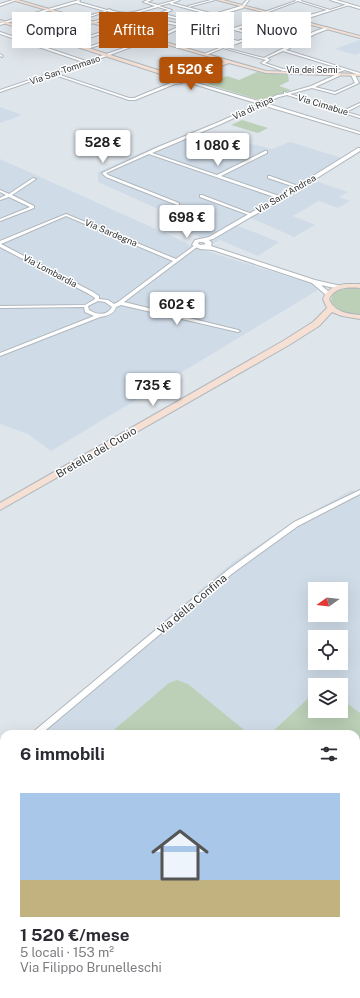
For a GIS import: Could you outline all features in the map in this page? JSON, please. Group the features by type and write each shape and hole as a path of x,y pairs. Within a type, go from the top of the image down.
{"main road":[{"path":"15,0 56,12"},
{"path":"219,0 265,12"},
{"path":"1,22 12,26"},
{"path":"93,22 99,24"},
{"path":"311,24 360,37"},
{"path":"168,43 271,73 360,74"},
{"path":"86,48 187,80 232,62"},
{"path":"331,308 326,301 328,294 339,287 360,286"},
{"name":"Bretella del Cuoio","path":"316,324 331,308 344,315 360,317"},
{"name":"Bretella del Cuoio","path":"0,507 316,324 344,315"}],"street":[{"path":"0,6 15,0"},
{"path":"64,0 73,3"},
{"path":"41,12 82,0"},
{"path":"151,0 144,2 171,10 161,14 176,18"},
{"path":"136,12 179,0"},
{"path":"185,7 200,5 214,0"},
{"path":"243,6 248,0"},
{"path":"265,12 297,0 329,10"},
{"path":"332,0 360,8"},
{"path":"77,2 115,12"},
{"path":"169,3 202,12"},
{"path":"311,16 348,4"},
{"name":"Via San Tommaso","path":"223,12 243,6"},
{"path":"91,16 109,10"},
{"path":"1,22 12,20"},
{"path":"93,22 99,20"},
{"path":"242,27 235,29 242,31"},
{"path":"205,54 224,48 263,59 327,28"},
{"path":"0,33 88,62"},
{"path":"234,41 239,42"},
{"path":"234,44 242,41"},
{"name":"Via San Tommaso","path":"0,91 129,48"},
{"path":"284,50 346,69 354,73 357,83 335,93 312,86"},
{"name":"Via dei Semi","path":"263,59 269,60 262,63 283,70 340,71 346,69"},
{"path":"354,73 360,68"},
{"path":"53,74 128,99 134,99 174,83 187,80 360,133"},
{"name":"Via di Ripa","path":"178,204 127,184 104,173 285,93 312,86 340,74"},
{"name":"Via Cimabue","path":"285,93 360,117"},
{"path":"343,112 360,104"},
{"name":"Via Sant'Andrea","path":"200,247 195,242 209,242 250,214 281,198 360,149"},
{"path":"218,176 266,152"},
{"path":"149,153 281,198"},
{"path":"269,177 299,187"},
{"path":"0,199 10,195 34,179"},
{"path":"0,191 33,206 0,220"},
{"path":"202,196 250,214"},
{"name":"Via Sardegna","path":"0,244 66,215 177,261"},
{"path":"0,355 111,312 114,306 191,251 209,242 314,282 339,287"},
{"name":"Via Lombardia","path":"0,244 91,293 97,297 97,300"},
{"path":"314,282 328,294"},
{"path":"0,307 86,306 97,300 108,301 114,306"},
{"path":"120,303 238,331"},
{"path":"86,306 89,313 100,315"},
{"name":"Via della Confina","path":"41,730 231,571 296,524 359,493"}],"shaded area":[{"path":"360,40 360,53 356,55 335,49"},
{"path":"0,107 22,115 0,123"},
{"path":"198,131 272,149 290,142 342,158 310,179 348,192 339,197 350,201 338,208 319,201 293,216 315,225 294,237 249,217 236,225 279,242 258,256 220,240 214,243 174,226 183,220 98,182 98,172 156,146 178,140"},
{"path":"0,159 187,243 190,246 312,284 318,290 51,451 28,434 0,424"},
{"path":"352,490 360,495 360,730 34,730 54,715 233,562 297,520"}],"green space":[{"path":"257,72 288,75 289,81 279,86 291,90 263,101 207,84 227,76 239,80"},
{"path":"242,120 268,128 258,133 231,125"},
{"path":"350,288 360,288 360,314 344,312 337,308 331,301 333,293"},
{"path":"177,680 188,684 244,730 114,730 169,683"},
{"path":"308,699 308,718 348,718 348,704 360,713 360,730 274,730"}]}
